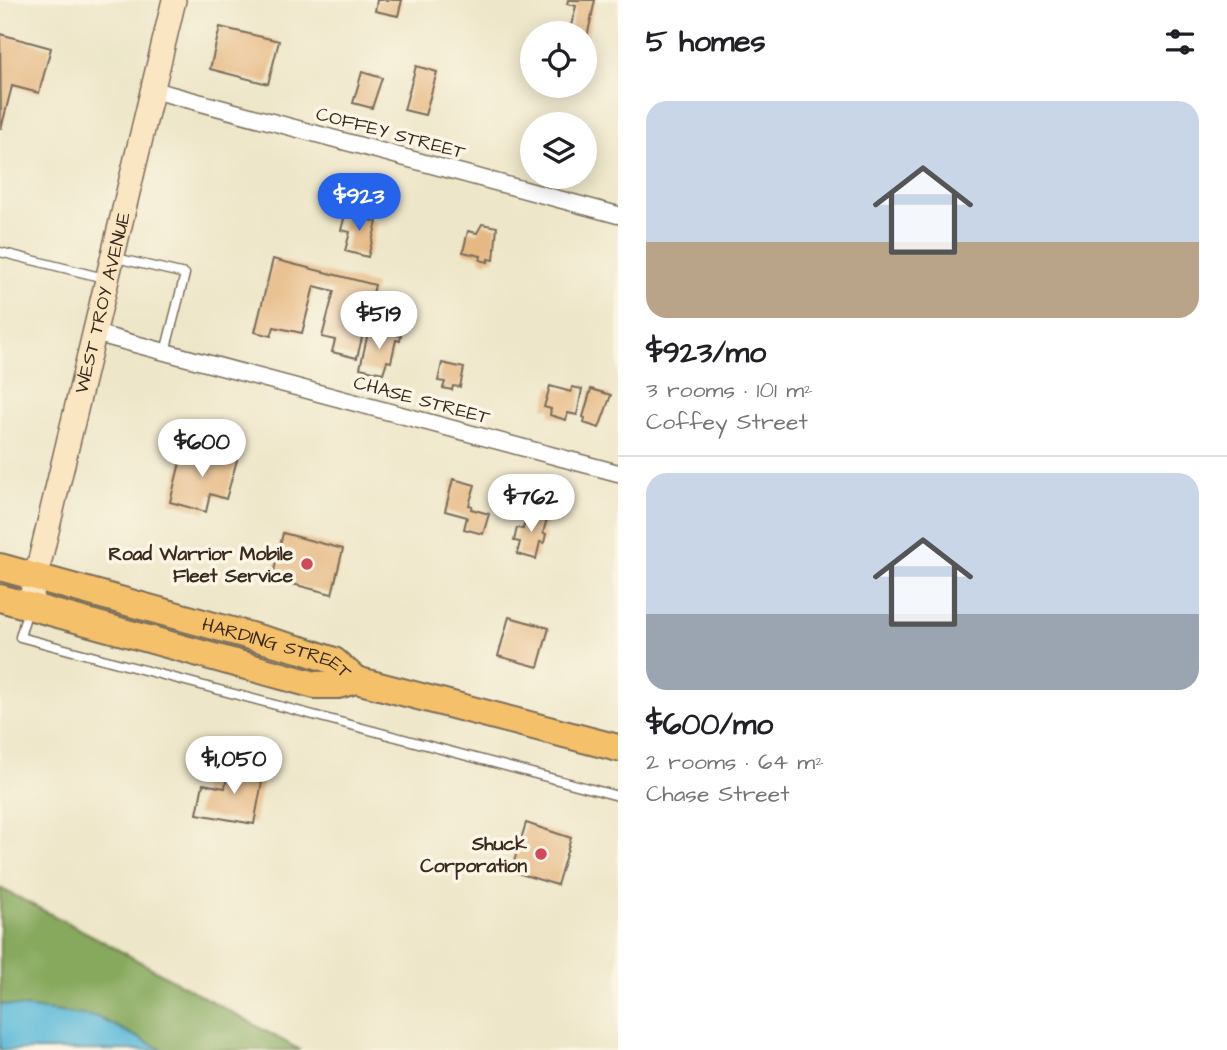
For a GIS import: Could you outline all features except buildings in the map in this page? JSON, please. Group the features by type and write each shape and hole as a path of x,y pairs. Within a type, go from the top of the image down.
{"main road":[{"name":"WEST TROY AVENUE","path":"29,606 174,0"},
{"name":"HARDING STREET","path":"0,567 314,653 334,661 356,680"},
{"name":"HARDING STREET","path":"0,598 315,685 338,685 356,680"},
{"path":"356,680 618,748"}],"street":[{"name":"COFFEY STREET","path":"153,90 618,215"},
{"name":"CHASE STREET","path":"94,333 618,474"}],"lane":[{"path":"0,252 110,268 185,274 165,352"},
{"path":"29,606 20,637 618,796"}],"green space":[{"path":"0,888 300,1050 163,1050 97,1017 0,1004"}],"water":[{"path":"0,1004 97,1017 163,1050 0,1050"}],"place":[{"name":"Road Warrior Mobile Fleet Service","path":"307,564"},
{"name":"Shuck Corporation","path":"541,854"}]}
